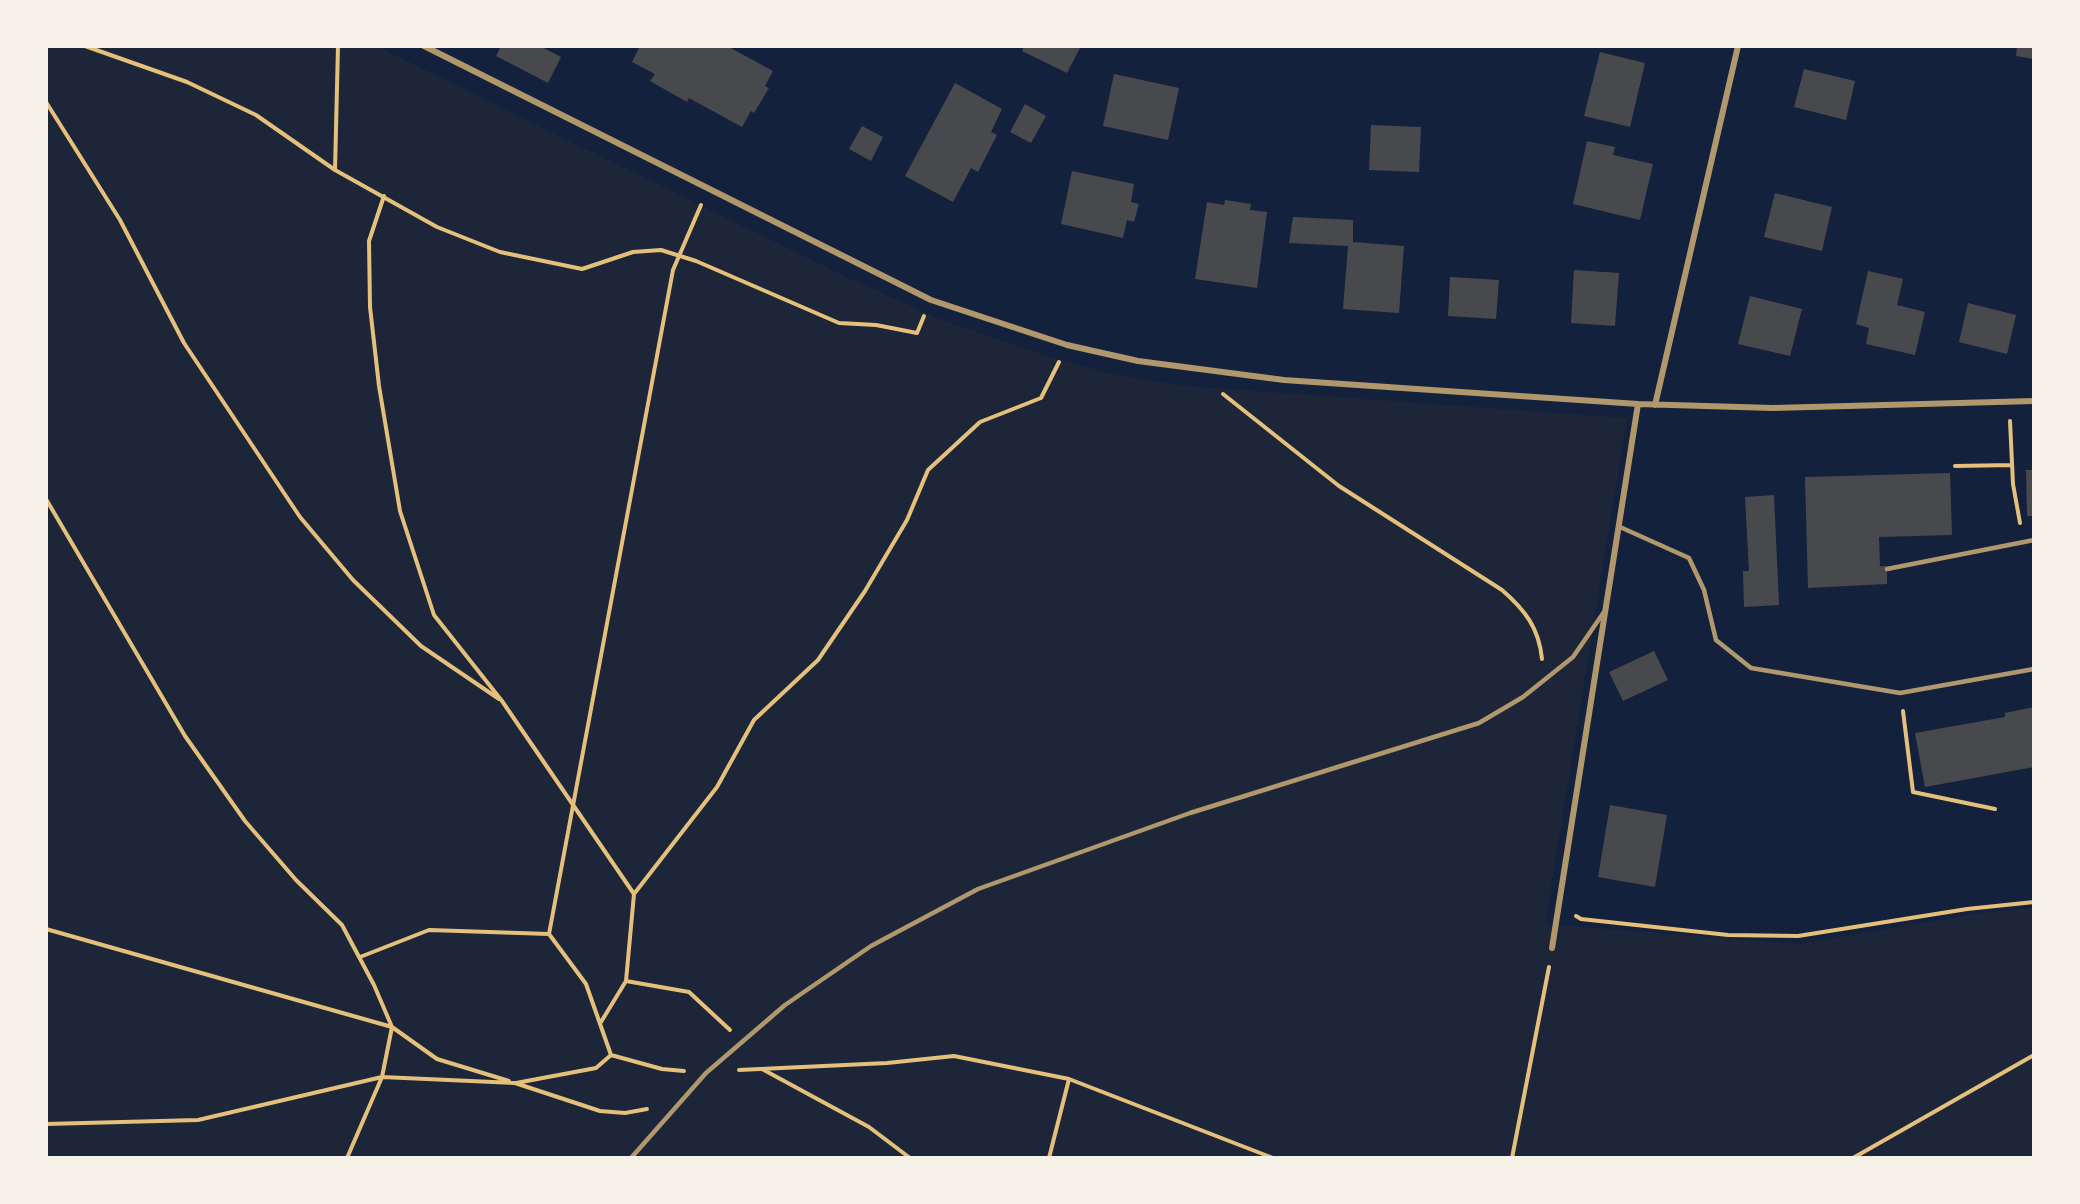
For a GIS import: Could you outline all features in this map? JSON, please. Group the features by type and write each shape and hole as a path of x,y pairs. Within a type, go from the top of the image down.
{"street":[{"path":"424,46 931,300 1067,345 1138,361 1284,380 1655,405 1773,408 2034,401"},
{"path":"1655,405 1738,46"},
{"path":"1552,948 1638,404"}],"lane":[{"path":"1620,527 1689,558 1704,590 1716,640 1751,668 1900,693 2034,669"},
{"path":"1887,569 2034,540"},
{"path":"631,1158 706,1073 742,1041 785,1005 871,946 978,889 1190,813 1479,723 1523,697 1573,657 1607,607"}],"path":[{"path":"85,46 187,82 256,115 335,171 437,227 489,248 582,269 633,252 661,250 679,255 839,323 876,325 917,333 931,300"},
{"path":"335,171 338,46"},
{"path":"46,102 120,220 184,343 300,517 353,580 420,646 502,701"},
{"path":"611,1055 586,984 549,934 673,270 707,188"},
{"path":"384,196 369,241 370,308 379,386 400,511 434,615 502,701 634,894"},
{"path":"600,1022 626,981 634,894 717,787 753,720 818,660 845,621 907,520 927,470 980,422 1041,398 1067,345"},
{"path":"1193,369 1339,486 1502,590 1524,609 1536,630 1543,681"},
{"path":"2010,440 2011,465 2024,542"},
{"path":"1955,466 2011,465"},
{"path":"46,499 185,736 244,821 296,880 342,925 360,957 392,1027 382,1077 347,1158"},
{"path":"1900,693 1913,792 1995,809"},
{"path":"1558,905 1581,920 1728,935 1798,936 1967,909 2034,902"},
{"path":"46,929 392,1027 437,1059 600,1111 625,1113 649,1109"},
{"path":"360,957 429,930 549,934"},
{"path":"1512,1158 1552,948"},
{"path":"626,981 689,992 742,1041"},
{"path":"611,1055 662,1069 706,1073 887,1063 954,1056 1069,1079 1273,1158"},
{"path":"46,1124 198,1120 382,1077 515,1083 596,1068 611,1055"},
{"path":"1853,1158 2034,1055"},
{"path":"762,1069 869,1127 910,1158"},
{"path":"1049,1158 1069,1079"}],"shaded area":[{"path":"46,47 379,47 838,273 944,321 1053,358 1115,375 1185,386 1627,418 1545,924 1800,944 1980,913 2033,908 2033,1157 47,1157"}],"building":[{"path":"501,46 540,46 561,57 548,83 496,56"},
{"path":"640,46 727,46 773,71 765,86 769,88 754,113 751,111 742,127 689,98 687,102 650,81 655,74 632,62"},
{"path":"1024,46 1081,46 1067,73 1022,51"},
{"path":"2017,46 2034,46 2034,59 2016,56"},
{"path":"1600,52 1645,63 1630,127 1584,116"},
{"path":"1804,69 1855,81 1846,120 1794,107"},
{"path":"1114,74 1179,88 1168,140 1103,126"},
{"path":"955,83 1002,109 991,132 997,135 978,172 971,168 953,202 905,176"},
{"path":"1025,104 1046,116 1031,143 1010,132"},
{"path":"1371,125 1421,127 1419,172 1369,170"},
{"path":"862,126 883,137 871,161 849,149"},
{"path":"1587,141 1615,147 1613,155 1653,164 1640,220 1573,204"},
{"path":"1072,171 1134,184 1131,202 1139,204 1134,222 1127,220 1123,238 1061,224"},
{"path":"1775,193 1832,207 1822,251 1764,237"},
{"path":"1225,200 1251,204 1250,210 1267,212 1257,288 1195,279 1207,202 1224,205"},
{"path":"1293,217 1353,220 1353,242 1404,246 1399,313 1343,309 1348,246 1289,243"},
{"path":"1574,270 1619,273 1615,326 1571,323"},
{"path":"1868,271 1903,279 1897,305 1925,312 1915,355 1866,344 1869,328 1856,324"},
{"path":"1450,277 1499,280 1496,319 1448,316"},
{"path":"1750,296 1802,309 1790,356 1738,344"},
{"path":"1968,303 2016,315 2007,354 1959,342"},
{"path":"2026,470 2034,470 2034,516 2027,516"},
{"path":"1950,473 1952,535 1879,537 1880,566 1887,566 1887,584 1808,588 1805,477"},
{"path":"1774,495 1779,605 1744,607 1743,571 1749,571 1745,497"},
{"path":"1654,651 1668,680 1623,701 1609,672"},
{"path":"2034,707 2034,767 1925,787 1915,733 2005,717 2005,713"},
{"path":"1610,805 1667,815 1655,887 1598,877"}]}
